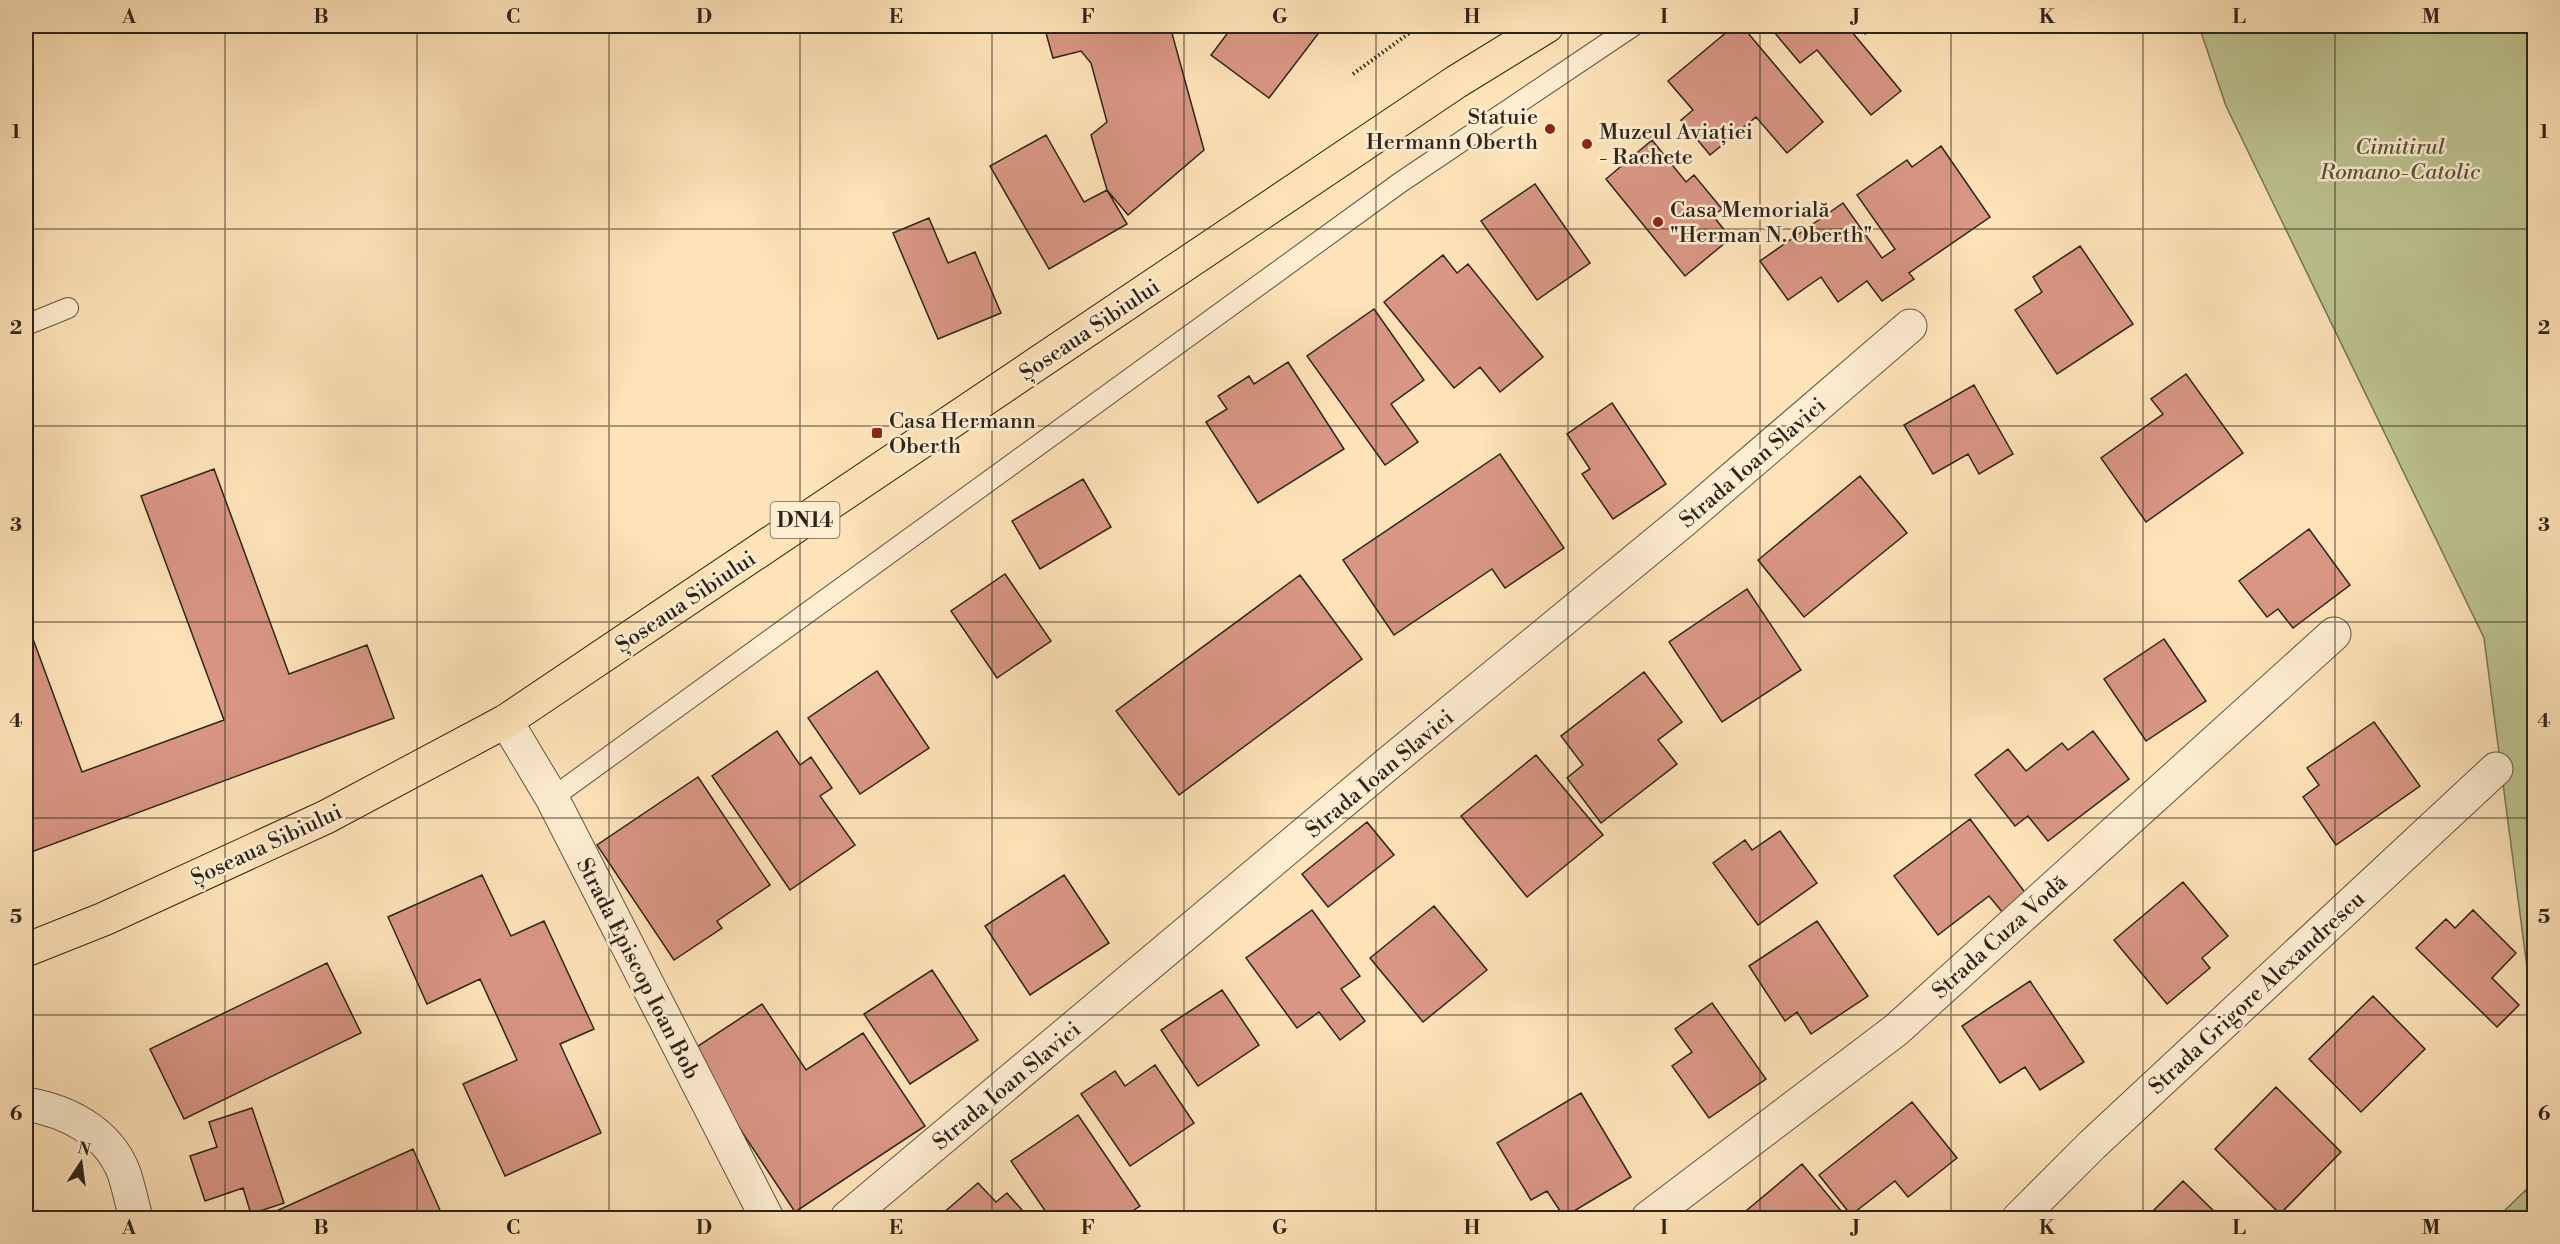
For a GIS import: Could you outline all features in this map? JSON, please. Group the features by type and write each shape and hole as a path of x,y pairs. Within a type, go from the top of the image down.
{"main road":[{"name":"Șoseaua Sibiului","path":"26,950 104,919 326,817 506,721 1446,88 1547,26"}],"street":[{"name":"Strada Ioan Slavici","path":"847,1218 1683,521 1910,326"},
{"name":"Strada Cuza Vodă","path":"1648,1218 1896,1030 2334,634"},
{"name":"Strada Episcop Ioan Bob","path":"506,721 552,798 767,1218"},
{"name":"Strada Grigore Alexandrescu","path":"2019,1218 2092,1145 2496,769"},
{"path":"26,1104 70,1116 92,1131 110,1150 123,1172 135,1218"}],"lane":[{"path":"552,798 1401,182 1634,26"},
{"path":"26,325 68,308"}],"path":[{"path":"1353,74 1419,26"}],"green space":[{"name":"Cimitirul Romano-Catolic","path":"2199,26 2534,26 2534,1021 2484,638 2226,106"},
{"path":"2534,1182 2534,1218 2497,1218"}],"building":[{"path":"1044,26 1170,26 1204,150 1128,215 1107,190 1091,135 1107,122 1091,63 1081,51 1053,58"},
{"path":"1233,26 1324,26 1269,98 1211,55"},
{"path":"1734,26 1742,26 1823,122 1787,153 1756,117 1710,155 1681,120 1693,110 1668,81"},
{"path":"1769,26 1847,26 1901,91 1871,115 1817,50 1800,63"},
{"path":"1859,26 1878,26 1865,34"},
{"path":"1046,135 1084,202 1107,190 1127,224 1049,269 990,166"},
{"path":"1652,140 1686,182 1694,175 1722,209 1713,216 1731,238 1685,276 1606,179"},
{"path":"1941,146 1990,217 1909,273 1914,279 1882,301 1867,281 1838,302 1821,277 1788,300 1760,261 1843,203 1882,258 1895,249 1857,195 1907,160 1912,167"},
{"path":"1535,184 1590,263 1537,300 1481,221"},
{"path":"929,218 948,263 975,252 1001,313 938,339 893,233"},
{"path":"2080,246 2133,324 2057,374 2015,310 2042,292 2033,277"},
{"path":"1443,255 1457,273 1468,264 1543,357 1500,392 1480,367 1454,388 1384,302"},
{"path":"1374,309 1424,380 1391,404 1418,442 1385,465 1307,356"},
{"path":"1288,362 1344,449 1258,503 1206,422 1227,409 1218,396 1249,376 1254,384"},
{"path":"2186,374 2243,453 2146,522 2101,458 2163,414 2151,399"},
{"path":"1974,385 2013,454 1979,474 1968,454 1933,474 1904,425"},
{"path":"1612,403 1666,484 1613,519 1582,474 1590,469 1567,434"},
{"path":"1500,454 1564,548 1505,588 1492,569 1394,635 1343,560"},
{"path":"214,469 289,674 367,645 394,718 26,854 26,620 82,772 224,720 141,496"},
{"path":"1860,476 1907,533 1804,617 1758,560"},
{"path":"1083,479 1111,527 1040,569 1012,521"},
{"path":"2309,529 2350,585 2293,628 2278,609 2267,617 2239,581"},
{"path":"1005,574 1051,641 997,678 951,611"},
{"path":"1300,575 1362,659 1179,795 1116,711"},
{"path":"1747,589 1801,670 1722,722 1669,642"},
{"path":"2164,639 2206,701 2146,741 2104,679"},
{"path":"877,671 929,748 860,794 808,718"},
{"path":"1644,672 1682,722 1658,740 1677,764 1601,823 1567,778 1583,765 1561,736"},
{"path":"2374,722 2420,786 2336,845 2303,797 2319,785 2307,768"},
{"path":"777,731 800,765 811,757 832,788 820,796 855,845 790,890 712,776"},
{"path":"2093,731 2129,779 2048,841 2028,816 2015,826 1975,775 2008,749 2026,771 2062,743 2068,750"},
{"path":"1536,755 1603,835 1527,897 1461,816"},
{"path":"698,777 770,885 717,921 722,928 674,960 597,845"},
{"path":"1970,819 2027,895 2003,913 1989,896 1938,935 1894,876"},
{"path":"1367,822 1394,855 1328,907 1302,874"},
{"path":"1780,831 1817,883 1758,925 1713,863 1745,840 1752,850"},
{"path":"482,875 511,936 544,921 594,1029 560,1044 601,1133 505,1176 463,1084 517,1060 480,979 427,1004 388,917"},
{"path":"1064,875 1109,943 1030,995 985,926"},
{"path":"2183,882 2228,936 2202,958 2210,968 2167,1004 2114,940"},
{"path":"1434,906 1487,970 1423,1022 1370,958"},
{"path":"1312,910 1360,976 1341,989 1365,1021 1340,1040 1319,1012 1297,1028 1246,958"},
{"path":"2473,910 2516,953 2492,978 2519,1005 2497,1027 2416,948 2446,919 2455,928"},
{"path":"1817,921 1868,996 1811,1034 1797,1012 1785,1021 1749,966"},
{"path":"327,963 361,1033 184,1119 150,1049"},
{"path":"932,970 978,1040 910,1084 864,1014"},
{"path":"2030,981 2084,1062 2040,1090 2025,1067 2000,1083 1962,1026"},
{"path":"1222,990 1259,1045 1198,1086 1161,1030"},
{"path":"2373,996 2425,1049 2361,1112 2309,1059"},
{"path":"1712,1003 1766,1079 1709,1118 1672,1066 1692,1052 1675,1029"},
{"path":"762,1004 806,1070 863,1033 925,1126 795,1212 689,1052"},
{"path":"1155,1065 1194,1123 1130,1166 1081,1094 1115,1071 1125,1086"},
{"path":"2276,1087 2341,1152 2280,1214 2215,1149"},
{"path":"1581,1093 1631,1177 1564,1217 1547,1191 1531,1200 1497,1143"},
{"path":"1912,1102 1957,1158 1908,1197 1895,1181 1851,1215 1819,1175"},
{"path":"252,1108 284,1203 251,1214 243,1188 205,1201 190,1156 217,1147 209,1122"},
{"path":"1078,1115 1140,1206 1122,1218 1050,1218 1011,1161"},
{"path":"413,1149 440,1210 421,1218 261,1218"},
{"path":"1802,1164 1847,1218 1754,1218 1747,1210"},
{"path":"2183,1181 2221,1218 2146,1218"},
{"path":"978,1183 996,1202 1007,1193 1029,1218 946,1218 942,1214"}],"place":[{"name":"Statuie Hermann Oberth","path":"1550,129"},
{"name":"Muzeul Aviației - Rachete","path":"1587,144"},
{"name":"Casa Memorială \"Herman N. Oberth\"","path":"1658,222"},
{"name":"Casa Hermann Oberth","path":"877,433"}]}
